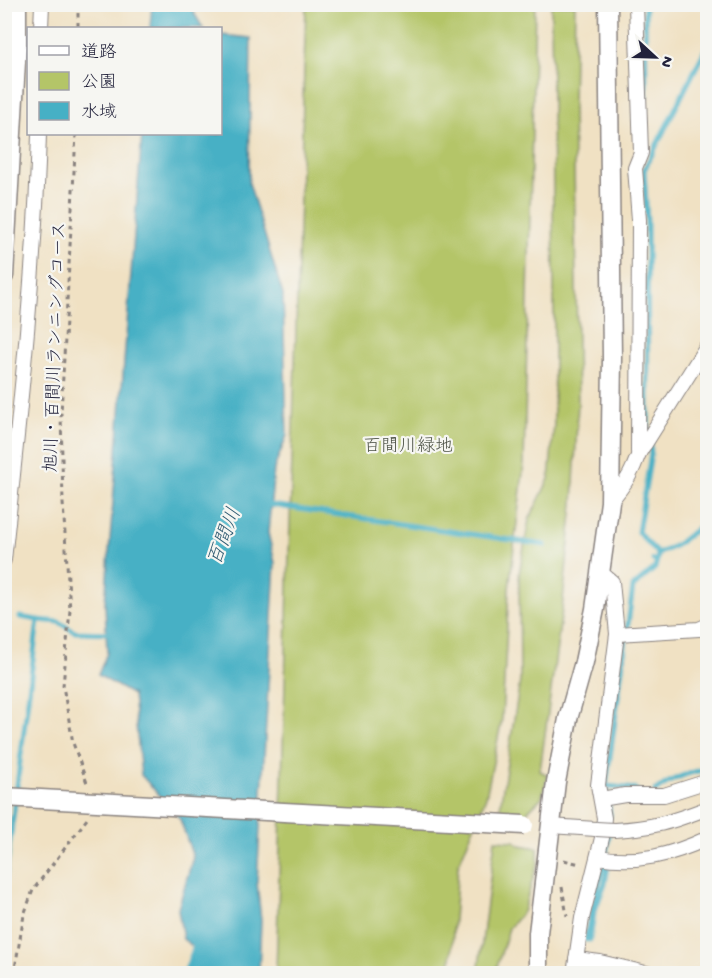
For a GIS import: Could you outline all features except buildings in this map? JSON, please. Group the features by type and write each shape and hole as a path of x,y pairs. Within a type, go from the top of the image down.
{"street":[{"path":"4,276 17,44 17,4"},
{"path":"41,27 42,4"},
{"path":"538,974 538,933 550,826 568,719 584,662 595,609 610,502 612,358 608,4"},
{"path":"636,4 641,153 635,168 639,220 645,443"},
{"path":"4,560 24,370 37,203 39,135"},
{"path":"610,502 620,490 645,443 708,344"},
{"path":"574,974 582,918 603,858 606,798 598,785 624,633 612,582 600,572"},
{"path":"624,633 699,629 708,625"},
{"path":"606,798 625,795 664,795 708,781"},
{"path":"4,797 614,830 645,828 669,823 708,808"},
{"path":"603,858 619,861 656,857 689,847 708,838"},
{"path":"576,959 600,962 650,974"}],"path":[{"path":"78,4 78,27"},
{"name":"旭川・百間川ランニングコース","path":"67,633 69,620 63,503 62,413 76,135"},
{"path":"559,864 561,859 586,865"},
{"path":"562,886 567,918"}],"green space":[{"name":"百間川緑地","path":"306,5 535,5 524,464 509,589 502,719 486,797 458,866 450,973 276,974"},
{"path":"551,5 575,5 573,105 578,402 573,504 562,610 540,771 548,775 542,797 525,814 499,814 520,681 519,574 529,520 549,479 554,424"},
{"path":"495,840 515,841 520,845 538,848 538,862 523,912 509,928 495,973 478,974"}],"water":[{"path":"152,4 194,5 194,13 202,27 150,27"},
{"path":"222,35 251,38 249,183 283,295 287,435 274,469 268,533 275,563 257,882 261,920 259,973 201,973 203,954 183,939 178,909 193,857 180,819 141,775 133,695 98,675 107,653 105,603 142,135 222,135"}],"waterway":[{"path":"645,4 646,96"},
{"path":"648,433 647,222 644,170 708,44"},
{"path":"650,442 651,454 638,532 658,554 657,560"},
{"path":"264,504 545,545"},
{"path":"658,554 676,545 708,520"},
{"path":"636,789 606,786 633,587 655,568 657,560 653,560"},
{"path":"4,888 38,620 20,617"},
{"path":"38,620 59,622 75,632 112,633"},
{"path":"655,791 680,777 708,769"},
{"path":"606,786 610,815"},
{"path":"586,940 609,836"},
{"path":"590,940 594,913 605,883 608,866"},
{"name":"百間川","path":"198,974 216,926"}]}
